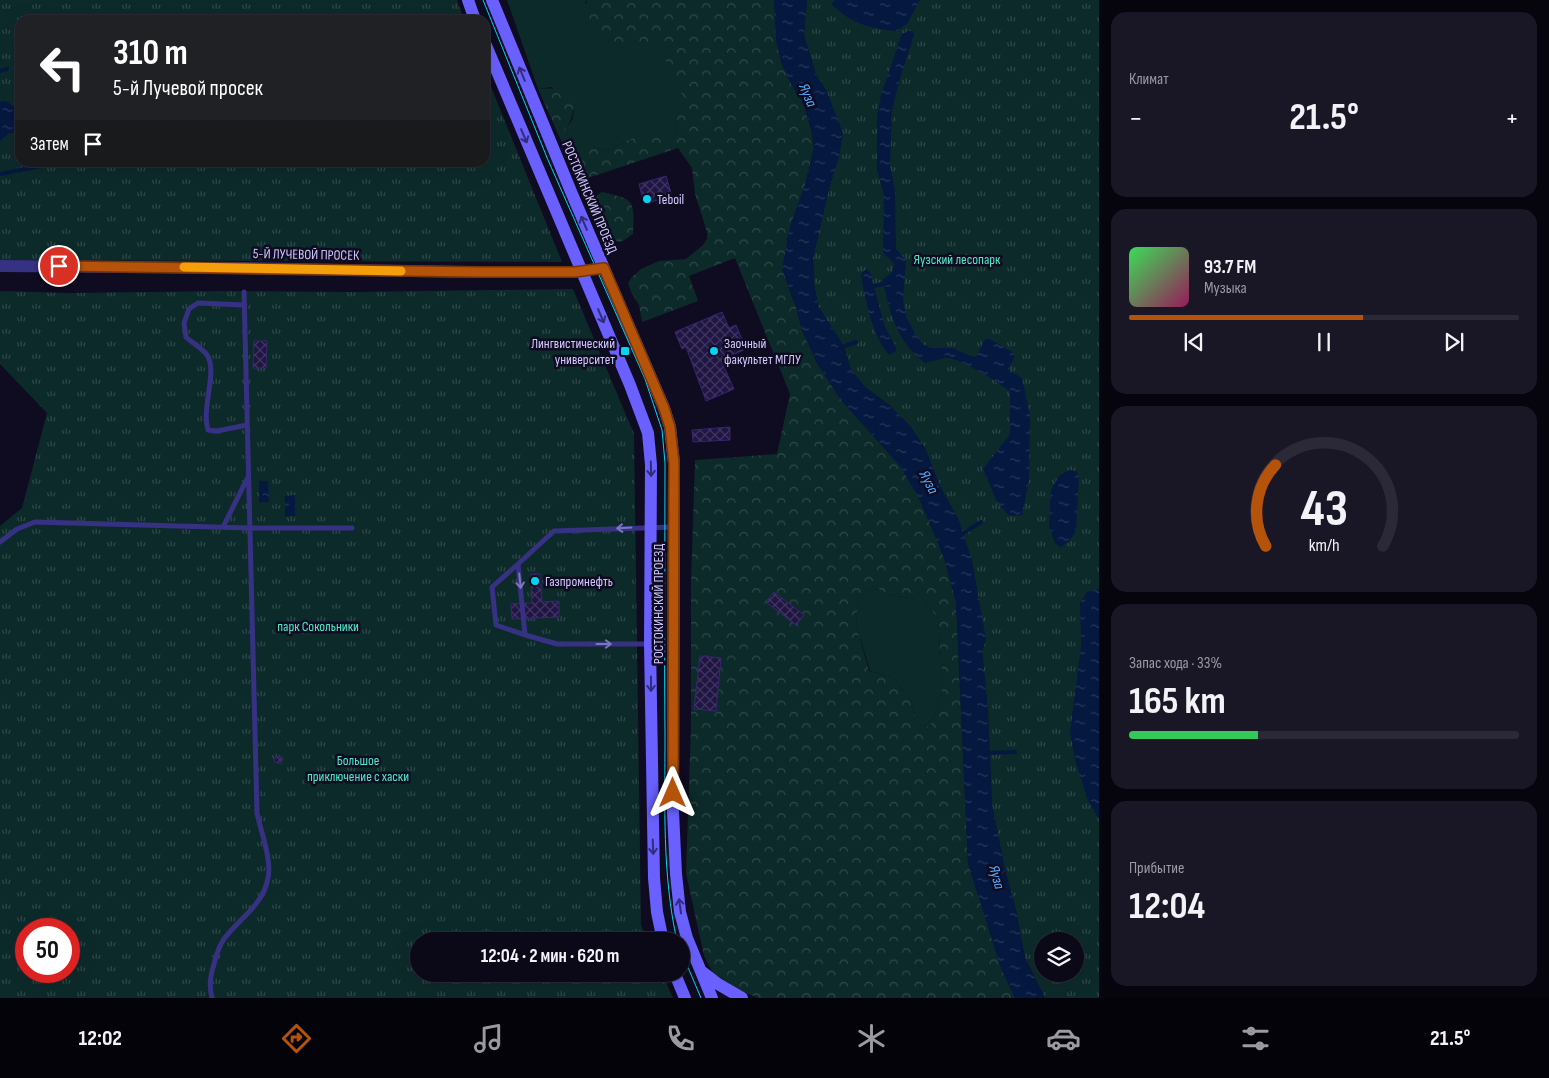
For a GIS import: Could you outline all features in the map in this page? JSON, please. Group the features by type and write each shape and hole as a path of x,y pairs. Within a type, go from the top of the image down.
{"main road":[{"path":"468,0 473,15"},
{"name":"РОСТОКИНСКИЙ ПРОЕЗД","path":"492,0 664,408 670,427 674,463 673,812 676,874 680,912 687,938 712,998"},
{"name":"РОСТОКИНСКИЙ ПРОЕЗД","path":"490,55 630,385 648,433 651,466 650,644 654,878 661,932"},
{"path":"699,969 718,984 742,998"},
{"path":"678,982 685,998"}],"street":[{"name":"5-Й ЛУЧЕВОЙ ПРОСЕК","path":"0,266 471,272 582,271 604,268"}],"lane":[{"path":"212,998 209,985 216,955 223,941 252,910 268,878 268,860 257,813 244,292"},
{"path":"244,305 198,304 189,309 184,323 186,337 207,355 211,369 205,420 208,430 217,431 248,425"},
{"path":"223,527 249,474"},
{"path":"0,542 17,529 35,522 250,528 352,528"},
{"path":"650,644 557,644 496,625 492,587 554,531 651,526 673,527"},
{"path":"518,564 525,635"}],"green space":[{"path":"0,0 457,0 462,15 15,15 15,167 490,167 490,84 562,262 0,260"},
{"path":"507,0 587,0 585,3 644,46 664,36 671,72 679,88 690,103 677,114 675,136 657,133 649,134 632,139 607,151 593,146 579,146 565,130 572,120 574,111 551,87 538,89"},
{"path":"587,0 774,0 781,62 804,106 814,148 805,185 787,239 787,284 802,330 817,363 841,400 901,467 920,500 944,557 956,602 968,863 1001,968 1015,998 758,998 741,991 713,973 704,956 686,873 691,727 691,582 695,460 777,454 790,394 735,258 689,276 698,301 642,322 639,305 628,283 632,277 641,269 659,261 686,259 703,245 707,239 707,232 695,194 692,168 678,148 579,181 538,89 558,90 565,93 573,104 573,112 565,130 579,146 593,146 607,151 632,139 648,134 666,133 675,135 677,114 689,103 669,73 664,37 646,45 635,47 627,48 614,45 597,33 587,13","holes":["879,589 890,595 924,600 938,619 943,687 930,727 917,724 912,703 893,678 869,671 856,624 858,599 868,591"]},
{"name":"Яузский лесопарк","path":"807,0 1099,0 1099,998 1045,998 1037,982 1084,982 1084,932 1034,932 1034,976 1025,958 992,805 988,713 982,650 986,640 959,521 940,486 925,448 910,426 888,404 865,387 851,370 845,350 818,306 814,283 813,258 829,188 840,152 834,111 826,90 816,75 804,35"},
{"path":"602,192 626,199 633,208 633,234 623,241 618,242 609,234 604,223 595,213 593,205 597,195"},
{"name":"парк Сокольники","path":"573,289 634,434 641,925 644,932 410,932 410,982 666,982 673,998 0,998 0,526 22,508 47,413 0,364 0,291 68,293 354,292"},
{"path":"880,589 890,595 924,600 938,619 943,687 930,727 917,724 912,703 893,678 870,671 856,624 858,599 868,591"}],"water":[{"name":"Яуза","path":"774,0 807,0 804,35 816,75 826,90 843,133 840,152 829,188 813,258 814,283 818,306 841,341 851,370 865,387 888,404 910,426 925,448 940,486 959,521 972,560 986,640 982,650 988,713 992,805 1025,958 1034,976 1034,982 1037,982 1045,998 1015,998 1001,968 968,863 956,602 944,558 920,500 901,467 841,400 817,363 802,330 782,269 790,226 805,185 814,148 804,106 781,62 776,40"},
{"path":"835,0 920,0 907,24 897,31 869,27 853,20 838,11 831,4"},
{"path":"907,31 913,31 914,35 892,111 890,166 895,190 896,249 906,260 903,299 906,316 915,334 924,345 931,348 952,348 974,357 977,356 984,340 988,338 1014,353 1014,358 1008,369 1022,378 1030,415 1029,481 1022,515 1010,516 998,504 983,469 1010,434 1010,392 980,372 955,360 945,358 925,363 901,336 888,303 883,279 892,272 894,264 883,252 884,195 877,170 877,116 881,95 900,39 902,34"},
{"path":"6,101 15,107 15,132 8,134 0,141 0,102"},
{"path":"866,269 870,272 885,327 896,347 896,351 889,355 878,338 867,306 861,274"},
{"path":"1069,470 1076,471 1079,476 1076,531 1069,542 1060,547 1055,543 1049,527 1051,490 1059,476"},
{"path":"259,481 268,481 269,502 259,502"},
{"path":"295,495 295,516 285,516 285,496"},
{"path":"1099,589 1099,820 1087,798 1075,760 1070,732 1081,646 1080,603 1087,592"}],"building":[{"path":"666,176 672,196 644,204 639,184"},
{"path":"722,312 729,328 736,325 746,349 721,360 734,389 706,401 686,347 682,349 675,332"},
{"path":"254,341 267,341 266,368 253,368"},
{"path":"730,427 730,440 693,442 692,430"},
{"path":"531,574 540,574 542,602 559,601 559,617 512,619 511,604 532,603"},
{"path":"774,592 804,615 796,625 766,602"},
{"path":"700,656 721,658 716,711 694,709"},
{"path":"276,756 283,758 281,764 274,762"}],"waterway":[{"path":"0,71 7,69"},
{"path":"0,174 35,167"},
{"path":"870,290 873,286 888,283"},
{"path":"839,348 856,342"},
{"path":"959,536 981,522"},
{"path":"987,753 1015,752"}],"tram line":[{"path":"483,0 489,15"},
{"path":"490,17 548,160 645,379 662,430 665,463 665,839 669,890 675,932"},
{"path":"690,972 701,998"}],"slow traffic":[{"path":"184,267 401,271"}],"place":[{"name":"Teboil","path":"647,199"},
{"name":"Лингвистический университет","path":"625,351"},
{"name":"Заочный факультет МГЛУ","path":"714,351"},
{"name":"Газпромнефть","path":"535,581"}],"route":[{"path":"59,266 480,272 575,272 604,268 652,376 670,427 674,463 673,793"}],"park label":[{"name":"Большое приключение с хаски","path":"358,768"}]}
